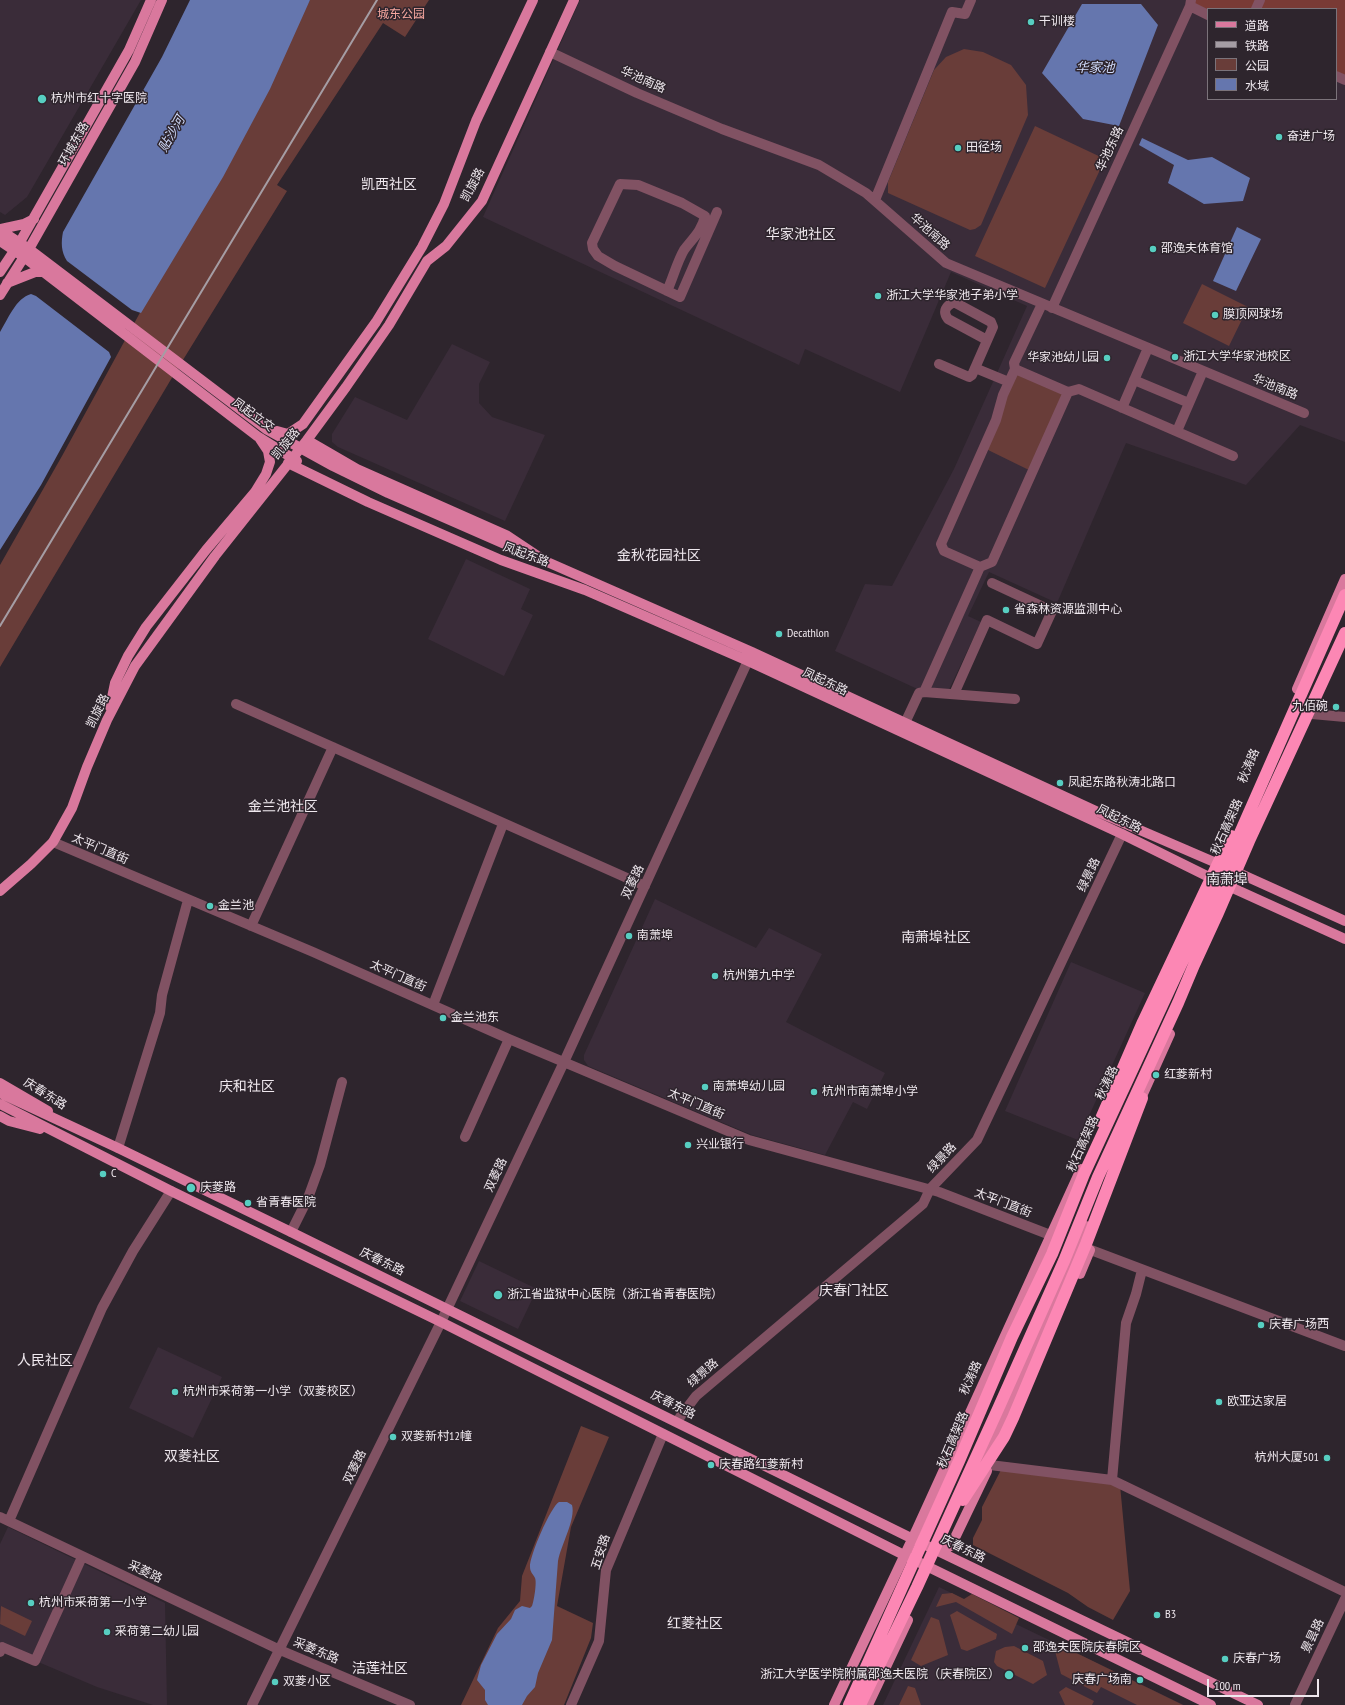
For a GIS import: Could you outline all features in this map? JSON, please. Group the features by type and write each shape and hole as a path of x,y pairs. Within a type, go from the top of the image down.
{"highway":[{"name":"秋石高架路","path":"850,1705 1012,1337 1052,1254 1084,1174 1203,917 1345,595"},
{"path":"860,1705 917,1587 998,1409 1064,1260 1098,1178 1178,1003 1249,841 1345,633"},
{"path":"1067,1198 1143,1022 1220,856 1274,756"},
{"path":"962,1501 1004,1437 1013,1418 1086,1244 1178,1003"}],"main road":[{"name":"环城东路","path":"0,295 27,253 135,62 150,0"},
{"name":"环城东路","path":"0,272 34,219 162,0"},
{"path":"266,429 288,434 303,424 376,322 422,247 444,204 476,121 533,0"},
{"name":"凯旋路","path":"0,891 31,864 53,842 72,808 87,767 107,720 135,666 215,556 307,440 389,325 427,261 446,246 482,201 536,90 550,52 574,0"},
{"path":"0,229 24,224 34,219"},
{"name":"凤起立交","path":"0,229 17,246 266,429 333,466 585,590"},
{"name":"凤起立交","path":"0,241 17,246"},
{"name":"凤起立交","path":"27,253 44,272 257,436 300,462 424,521 500,548 545,561"},
{"path":"7,283 35,272 44,272"},
{"path":"107,720 115,683 128,656 146,626 206,550 255,492 266,474 270,462 268,451 257,436"},
{"name":"凤起东路","path":"307,440 357,469 506,535 545,561 750,656 1215,880 1345,938"},
{"name":"凤起东路","path":"288,463 368,502 501,560 585,590 750,656 905,723 1098,812 1345,921"},
{"name":"秋涛路","path":"834,1705 904,1555 913,1539 1067,1198 1215,880 1345,578"},
{"path":"868,1705 962,1501 1001,1424 1079,1246 1111,1165 1161,1055 1239,874 1312,714 1345,646"},
{"name":"庆春东路","path":"0,1083 26,1097 76,1129"},
{"path":"0,1093 61,1135 172,1191 441,1322 904,1555 1211,1705"},
{"path":"0,1104 23,1110"},
{"name":"庆春东路","path":"23,1110 76,1129 118,1148 677,1421 913,1539 1258,1705"},
{"path":"0,1116 9,1121 61,1135"},
{"path":"939,1551 951,1546 1090,1250"}],"street":[{"path":"875,200 952,12 965,14 971,0"},
{"path":"1190,3 1207,14"},
{"name":"华池东路","path":"1052,308 1190,3"},
{"name":"华池南路","path":"550,52 637,93 722,129 819,165 866,193 946,263 1304,413"},
{"path":"668,291 684,251 704,224 705,216 682,203 638,185 620,184 592,243 593,249 598,256 614,266 680,297 717,212"},
{"path":"939,364 969,377 972,375 993,327 992,322 959,304 954,302 948,305 944,310 944,315 948,319 987,340"},
{"path":"980,567 944,551 942,544 996,420 1002,395 1015,369 1014,363 1042,304"},
{"path":"1122,408 1148,348"},
{"path":"975,368 1008,382"},
{"path":"1015,369 1068,392 1079,389 1233,456"},
{"path":"1177,431 1203,371"},
{"path":"1134,380 1189,403"},
{"path":"924,692 980,567 992,562 1068,392"},
{"path":"954,694 987,620 1037,644 1052,610 992,583"},
{"name":"双菱路","path":"252,1705 441,1322 564,1062 750,656"},
{"path":"905,723 919,693 924,692 1015,699"},
{"path":"236,704 645,886"},
{"path":"1312,714 1345,717"},
{"path":"251,926 333,747"},
{"path":"433,1005 503,824"},
{"name":"绿景路","path":"677,1421 696,1396 923,1204 930,1189 977,1140 1122,834"},
{"name":"太平门直街","path":"53,842 251,926 509,1039 749,1140 930,1189 1345,1346"},
{"path":"118,1148 160,1014 162,995 188,900"},
{"path":"465,1137 509,1039"},
{"path":"291,1232 308,1198 320,1165 342,1082"},
{"path":"4,1519 102,1308 133,1251 172,1191"},
{"path":"1112,1480 1126,1323 1142,1270"},
{"name":"五安路","path":"571,1705 599,1641 606,1570 663,1434"},
{"path":"990,1465 1112,1480 1345,1592"},
{"name":"采菱路","path":"4,1519 280,1650"},
{"path":"0,1652 2,1646 36,1661 82,1557"},
{"name":"景昙路","path":"1295,1705 1345,1599"},
{"name":"采菱东路","path":"280,1650 410,1705"}],"shaded area":[{"name":"杭州市红十字医院","path":"0,0 141,0 27,197 5,215 0,212"},
{"name":"浙江大学华家池校区","path":"580,0 1345,0 1345,442 1300,425 1246,485 1126,443 1057,603 989,572 968,616 981,622 945,698 924,692 835,651 865,584 892,586 954,469 1027,306 951,272 900,392 805,349 799,365 483,217"},
{"path":"1191,0 1345,0 1345,80 1337,76 1337,8 1207,8 1207,14"},
{"path":"452,344 490,362 479,384 479,403 492,417 545,435 505,521 338,447 332,442 332,434 355,397 407,420"},
{"path":"466,559 530,589 521,609 533,615 504,676 428,639"},
{"name":"杭州第九中学","path":"655,899 756,948 769,928 822,954 786,1022 885,1073 867,1109 853,1102 825,1155 752,1135 588,1066 584,1060 584,1055"},
{"path":"1071,962 1145,993 1078,1140 1005,1111"},
{"name":"浙江省监狱中心医院（浙江省青春医院）","path":"479,1261 537,1289 518,1329 460,1301"},
{"name":"杭州市采荷第一小学（双菱校区）","path":"158,1347 222,1377 193,1438 129,1408"},
{"name":"采荷第二幼儿园","path":"8,1527 165,1603 167,1705 153,1705 97,1687 0,1644 0,1544"},
{"name":"浙江大学医学院附属邵逸夫医院（庆春院区）","path":"939,1587 1184,1705 883,1705"}],"green space":[{"name":"城东公园","path":"310,0 429,0 405,37 383,23 277,185 287,191 170,381 0,667 0,565 62,456"},
{"name":"田径场","path":"964,49 983,52 1011,65 1026,85 1028,115 981,225 970,230 888,193 888,182 934,70 946,57"},
{"path":"1035,126 1105,159 1045,288 975,256"},
{"name":"膜顶网球场","path":"1202,284 1248,307 1229,346 1183,323"},
{"path":"1015,369 1068,392 1033,472 984,448"},
{"path":"581,1426 609,1437 571,1527 557,1606 593,1623 591,1638 564,1705 461,1705 498,1628 520,1601 522,1576"},
{"path":"1005,1462 1120,1485 1130,1591 1113,1620 1088,1607 1068,1593 973,1545 973,1538 982,1520 982,1507"},
{"path":"952,1593 964,1599 972,1594 1019,1618 1012,1634 956,1602 936,1607 942,1594"},
{"path":"1,1606 32,1621 25,1636 0,1624"},
{"path":"957,1611 997,1634 996,1639 967,1651 961,1649 950,1615"},
{"path":"931,1617 939,1620 948,1655 921,1666 911,1660"},
{"path":"1058,1644 1183,1705 1137,1705 1101,1687 1097,1693 1061,1674 1055,1651"},
{"path":"1014,1646 1043,1661 1047,1675 1033,1684 997,1666 994,1662 996,1651 1005,1647"},
{"path":"908,1686 915,1688 921,1705 899,1705"},
{"path":"1066,1687 1094,1701 1092,1705 1065,1705 1059,1692"}],"water":[{"name":"贴沙河","path":"190,0 310,0 270,89 223,177 141,313 132,310 67,261 63,251 62,236 162,57"},
{"name":"华家池","path":"1082,4 1141,4 1158,25 1119,126 1083,119 1042,73"},
{"path":"1142,138 1188,160 1212,157 1250,178 1243,201 1204,204 1168,183 1174,165 1139,145"},
{"path":"1237,227 1261,239 1236,291 1213,281"},
{"path":"31,294 36,296 109,352 111,357 41,485 0,550 0,332 17,304 26,296"},
{"path":"559,1502 567,1502 572,1505 573,1511 558,1561 552,1640 538,1673 535,1687 527,1696 522,1705 488,1705 485,1700 485,1690 477,1680 481,1665 497,1634 511,1619 515,1610 522,1606 530,1608 532,1606 536,1583 530,1569 533,1553 551,1512"}],"railway":[{"path":"0,626 377,0"}],"place":[{"name":"干训楼","path":"1031,22"},
{"name":"杭州市红十字医院","path":"42,99"},
{"name":"奋进广场","path":"1279,137"},
{"name":"田径场","path":"958,148"},
{"name":"邵逸夫体育馆","path":"1153,249"},
{"name":"浙江大学华家池子弟小学","path":"878,296"},
{"name":"膜顶网球场","path":"1215,315"},
{"name":"浙江大学华家池校区","path":"1175,357"},
{"name":"华家池幼儿园","path":"1107,358"},
{"name":"省森林资源监测中心","path":"1006,610"},
{"name":"Decathlon","path":"779,634"},
{"name":"九佰碗","path":"1336,707"},
{"name":"凤起东路秋涛北路口","path":"1060,783"},
{"name":"金兰池","path":"210,906"},
{"name":"南萧埠","path":"629,936"},
{"name":"杭州第九中学","path":"715,976"},
{"name":"金兰池东","path":"443,1018"},
{"name":"红菱新村","path":"1156,1075"},
{"name":"南萧埠幼儿园","path":"705,1087"},
{"name":"杭州市南萧埠小学","path":"814,1092"},
{"name":"兴业银行","path":"688,1145"},
{"name":"C","path":"103,1174"},
{"name":"庆菱路","path":"191,1188"},
{"name":"省青春医院","path":"248,1203"},
{"name":"浙江省监狱中心医院（浙江省青春医院）","path":"498,1295"},
{"name":"庆春广场西","path":"1261,1325"},
{"name":"杭州市采荷第一小学（双菱校区）","path":"175,1392"},
{"name":"欧亚达家居","path":"1219,1402"},
{"name":"双菱新村12幢","path":"393,1437"},
{"name":"杭州大厦501","path":"1327,1458"},
{"name":"庆春路红菱新村","path":"711,1465"},
{"name":"杭州市采荷第一小学","path":"31,1603"},
{"name":"B3","path":"1157,1615"},
{"name":"采荷第二幼儿园","path":"107,1632"},
{"name":"邵逸夫医院庆春院区","path":"1025,1648"},
{"name":"庆春广场","path":"1225,1659"},
{"name":"浙江大学医学院附属邵逸夫医院（庆春院区）","path":"1009,1675"},
{"name":"庆春广场南","path":"1140,1680"},
{"name":"双菱小区","path":"275,1682"}],"district":[{"name":"凯西社区","path":"389,185"},
{"name":"华家池社区","path":"801,235"},
{"name":"金秋花园社区","path":"659,556"},
{"name":"金兰池社区","path":"283,807"},
{"name":"南萧埠","path":"1227,880"},
{"name":"南萧埠社区","path":"936,938"},
{"name":"庆和社区","path":"247,1087"},
{"name":"庆春门社区","path":"854,1291"},
{"name":"人民社区","path":"45,1361"},
{"name":"双菱社区","path":"192,1457"},
{"name":"红菱社区","path":"695,1624"},
{"name":"洁莲社区","path":"380,1669"}]}
